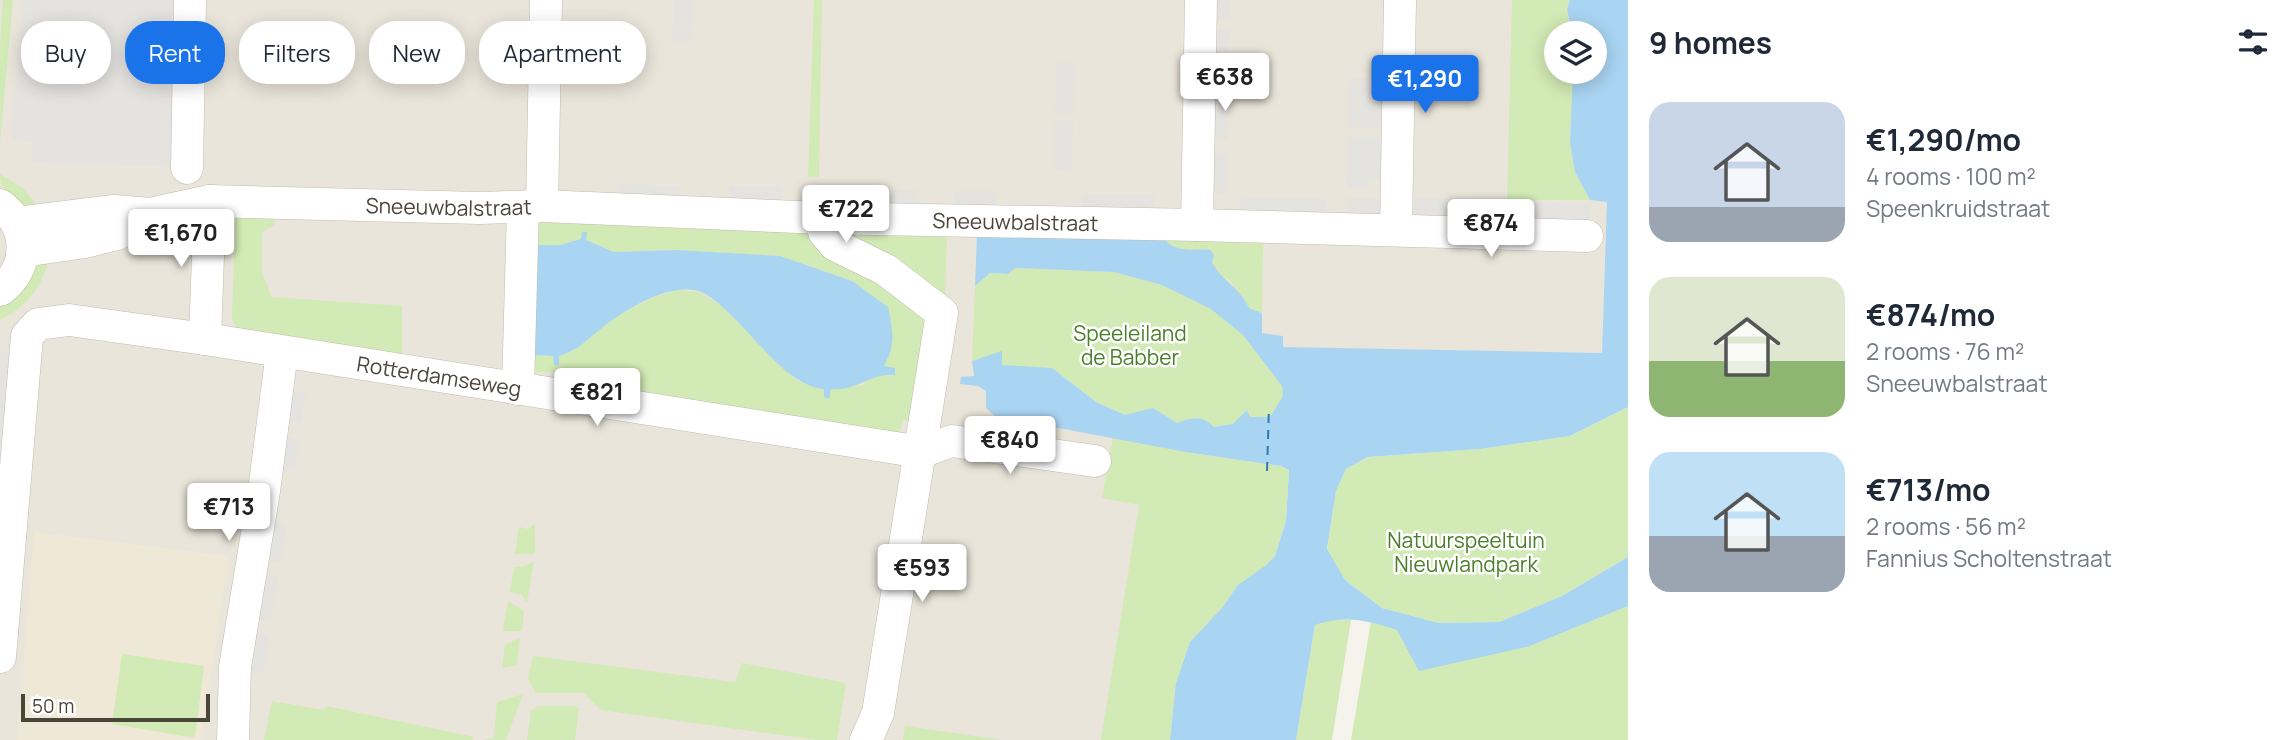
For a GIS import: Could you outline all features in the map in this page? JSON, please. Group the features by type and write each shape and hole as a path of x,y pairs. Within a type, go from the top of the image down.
{"street":[{"path":"187,168 190,0"},
{"path":"518,389 546,0"},
{"path":"1197,225 1201,0"},
{"path":"1396,230 1400,0"},
{"path":"205,339 210,201"},
{"name":"Sneeuwbalstraat","path":"13,227 117,234 150,214 210,201 533,207 822,218 1587,236"},
{"path":"822,218 824,232 835,245 886,270 942,313 878,713 866,740"},
{"path":"0,290 17,272 13,227"},
{"name":"Rotterdamseweg","path":"0,657 27,335 38,324 69,320 205,339 921,452"},
{"path":"233,740 235,667 264,491 282,352"},
{"path":"921,452 952,441 1095,461"}],"shaded area":[{"path":"0,0 1594,0 1593,21 1544,21 1544,84 1593,84 1591,200 1608,201 1602,353 1283,348 1266,740 0,740"},
{"path":"23,0 175,0 175,21 125,21 125,84 173,84 172,167 31,162 32,142 11,140 21,23 21,84 111,84 111,21 21,21"},
{"path":"674,0 692,0 691,41 672,41"},
{"path":"1213,0 1230,0 1230,18 1213,19"},
{"path":"1211,30 1229,30 1228,79 1210,78"},
{"path":"1056,63 1075,63 1073,113 1055,113"},
{"path":"1349,78 1387,78 1387,129 1348,128"},
{"path":"1210,91 1228,91 1227,139 1209,139"},
{"path":"1055,120 1073,121 1072,171 1054,170"},
{"path":"1348,137 1386,137 1386,180 1367,180 1367,189 1347,188"},
{"path":"1209,153 1227,153 1227,194 1209,194"},
{"path":"620,184 680,186 680,204 619,203"},
{"path":"729,186 781,186 781,205 730,204"},
{"path":"875,190 916,190 916,208 875,208"},
{"path":"955,191 996,191 996,209 955,209"},
{"path":"1083,194 1154,194 1154,212 1082,212"},
{"path":"1240,197 1327,199 1326,217 1240,215"},
{"path":"1348,198 1384,198 1384,216 1348,216"},
{"path":"1414,198 1491,199 1490,218 1413,217"},
{"path":"1513,202 1590,203 1590,221 1513,220"},
{"path":"0,351 17,353 0,553"},
{"path":"287,390 306,393 301,422 283,420"},
{"path":"280,437 299,440 295,469 276,467"},
{"path":"267,522 286,525 280,563 262,560"},
{"path":"34,532 229,556 201,740 17,740"},
{"path":"259,573 278,576 271,622 252,619"},
{"path":"250,632 269,635 263,673 244,670"}],"green space":[{"path":"3,0 13,0 0,142 0,44"},
{"path":"814,0 822,0 819,177 808,177"},
{"path":"1512,0 1570,0 1567,9 1570,21 1544,21 1544,84 1572,84 1570,143 1575,172 1590,200 1507,200"},
{"path":"0,174 23,188 39,208 23,208 12,202 3,189"},
{"path":"274,217 274,225 262,232 262,273 272,297 402,306 402,355 236,328 232,318 235,218"},
{"path":"534,219 807,230 812,244 860,263 928,316 916,423 903,420 900,431 894,435 554,385 555,372 532,372 533,355 559,356 570,353 620,314 652,298 678,290 699,292 722,306 796,380 825,389 824,397 830,389 862,385 895,369 883,367 852,281 780,256 676,250 614,252 586,240 586,232 582,232 582,239 560,245 535,245"},
{"path":"842,235 947,237 945,294 924,289"},
{"path":"1165,240 1263,243 1262,313 1248,308 1244,297 1235,290 1231,281 1217,274 1206,249 1179,249"},
{"path":"44,260 48,262 37,289 25,303 0,320 0,302"},
{"name":"Speeleiland de Babber","path":"1015,268 1114,272 1162,285 1211,309 1243,335 1282,386 1284,396 1270,417 1250,417 1247,410 1234,424 1213,427 1198,417 1177,423 1153,408 1125,415 1096,402 1052,368 1001,365 1001,352 972,361 975,286 990,273 1008,274"},
{"name":"Natuurspeeltuin Nieuwlandpark","path":"1628,407 1628,557 1562,596 1499,622 1439,623 1382,608 1345,580 1327,550 1336,491 1346,469 1369,457 1480,449 1570,436"},
{"path":"1113,437 1186,452 1281,466 1289,470 1286,521 1275,556 1238,585 1222,608 1190,642 1176,683 1170,740 1101,740 1139,505 1102,498"},
{"path":"535,523 535,554 515,554 519,527 528,529"},
{"path":"534,561 527,603 522,595 510,592 514,567 525,566"},
{"path":"508,601 524,611 522,631 503,631"},
{"path":"1628,606 1628,740 1351,740 1371,621 1397,630 1530,646"},
{"path":"1335,619 1351,620 1332,740 1296,740 1315,625"},
{"path":"520,638 517,665 502,668 505,645"},
{"path":"122,654 204,666 195,738 112,724"},
{"path":"533,656 735,682 742,663 846,683 837,740 817,740 601,710 584,693 536,693 528,678"},
{"path":"523,694 506,740 483,740 494,738 497,702"},
{"path":"272,701 323,710 326,706 474,737 472,740 264,740"},
{"path":"538,706 575,706 579,709 575,740 527,740 531,711"},
{"path":"905,726 1003,740 903,740"}],"water":[{"path":"1570,0 1628,0 1628,407 1570,436 1480,449 1368,457 1346,469 1336,491 1327,549 1345,580 1382,608 1439,623 1499,622 1562,596 1628,557 1628,606 1530,646 1419,671 1397,630 1356,620 1336,620 1315,625 1296,740 1170,740 1176,683 1190,642 1222,608 1238,585 1275,556 1286,521 1289,470 1281,466 1186,452 995,416 986,408 986,391 978,386 960,384 961,377 974,376 972,361 1002,351 1002,365 1052,368 1096,402 1125,415 1153,408 1177,423 1201,419 1214,427 1233,424 1247,410 1250,417 1270,417 1283,396 1282,386 1243,335 1211,309 1162,285 1114,272 1015,268 1008,274 990,273 975,286 977,236 1165,240 1181,249 1210,250 1214,255 1212,262 1220,274 1241,295 1249,308 1262,313 1262,333 1283,336 1283,347 1602,353 1607,202 1590,200 1575,172 1570,143 1572,84 1607,84 1607,21 1570,21 1567,9"},
{"path":"582,232 587,232 586,240 614,252 676,250 780,256 852,281 888,307 892,338 884,366 895,368 895,375 878,377 848,388 831,389 829,399 824,397 824,389 812,386 788,373 716,301 701,292 689,290 676,290 636,306 612,320 577,348 559,356 559,365 554,365 553,356 533,355 535,245 560,245 581,239"}],"ferry route":[{"path":"1267,471 1269,407"}]}
